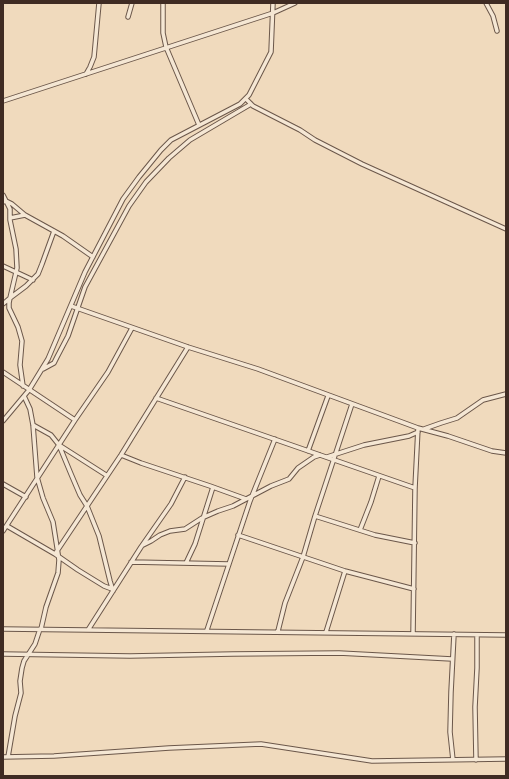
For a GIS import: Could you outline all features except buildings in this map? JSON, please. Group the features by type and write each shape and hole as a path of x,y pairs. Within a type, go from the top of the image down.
{"street":[{"path":"86,74 94,57 99,3"},
{"path":"128,17 132,3"},
{"path":"163,3 163,33 166,48 199,125"},
{"path":"3,421 29,390 54,349 78,288 93,257 123,199 139,177 161,150 172,140 246,99 260,77 271,52 273,3"},
{"path":"3,101 166,48 273,12 295,3"},
{"path":"486,3 493,16 497,31"},
{"path":"246,99 251,104 300,130 315,140 362,164 506,229"},
{"path":"42,370 54,363 58,357 68,336 85,287 129,206 146,182 169,158 190,140 251,104"},
{"path":"3,195 4,202 10,206 10,218 16,249 17,268 9,308 20,333 22,344 20,365 23,386"},
{"path":"4,202 54,231 93,257"},
{"path":"10,218 25,215"},
{"path":"3,304 33,280 38,274 54,231"},
{"path":"3,266 33,280"},
{"path":"71,306 188,347 258,369 418,430"},
{"path":"3,532 75,420 108,372 132,328"},
{"path":"57,554 188,347"},
{"path":"3,372 75,420"},
{"path":"327,457 364,445 409,436 418,430 462,416 483,400 506,394"},
{"path":"8,757 15,716 21,693 20,675 24,661 35,644 58,573 53,522 43,498 38,477 34,425 30,409 24,396"},
{"path":"308,451 328,396"},
{"path":"156,398 415,488"},
{"path":"278,631 285,603 303,557 352,404"},
{"path":"34,425 52,435 59,445 99,536 113,590"},
{"path":"424,429 492,451 506,453"},
{"path":"413,634 415,488 418,430"},
{"path":"208,630 238,535 274,439"},
{"path":"59,445 106,476"},
{"path":"142,545 170,531 185,529 204,516 233,506 290,478 298,468 320,454"},
{"path":"121,455 250,501"},
{"path":"360,530 380,476"},
{"path":"88,630 142,545 172,504 185,477"},
{"path":"3,484 26,498"},
{"path":"186,563 196,544 213,487"},
{"path":"315,516 392,539 415,543"},
{"path":"7,526 57,554 104,586 113,590"},
{"path":"238,535 345,571 414,589"},
{"path":"131,562 229,564"},
{"path":"326,632 345,571"},
{"path":"3,629 156,631 208,630 476,635 506,634"},
{"path":"453,760 450,732 454,634"},
{"path":"476,635 476,760"},
{"path":"3,654 130,656 339,653 452,659"},
{"path":"3,757 261,744 365,761 506,759"}]}
